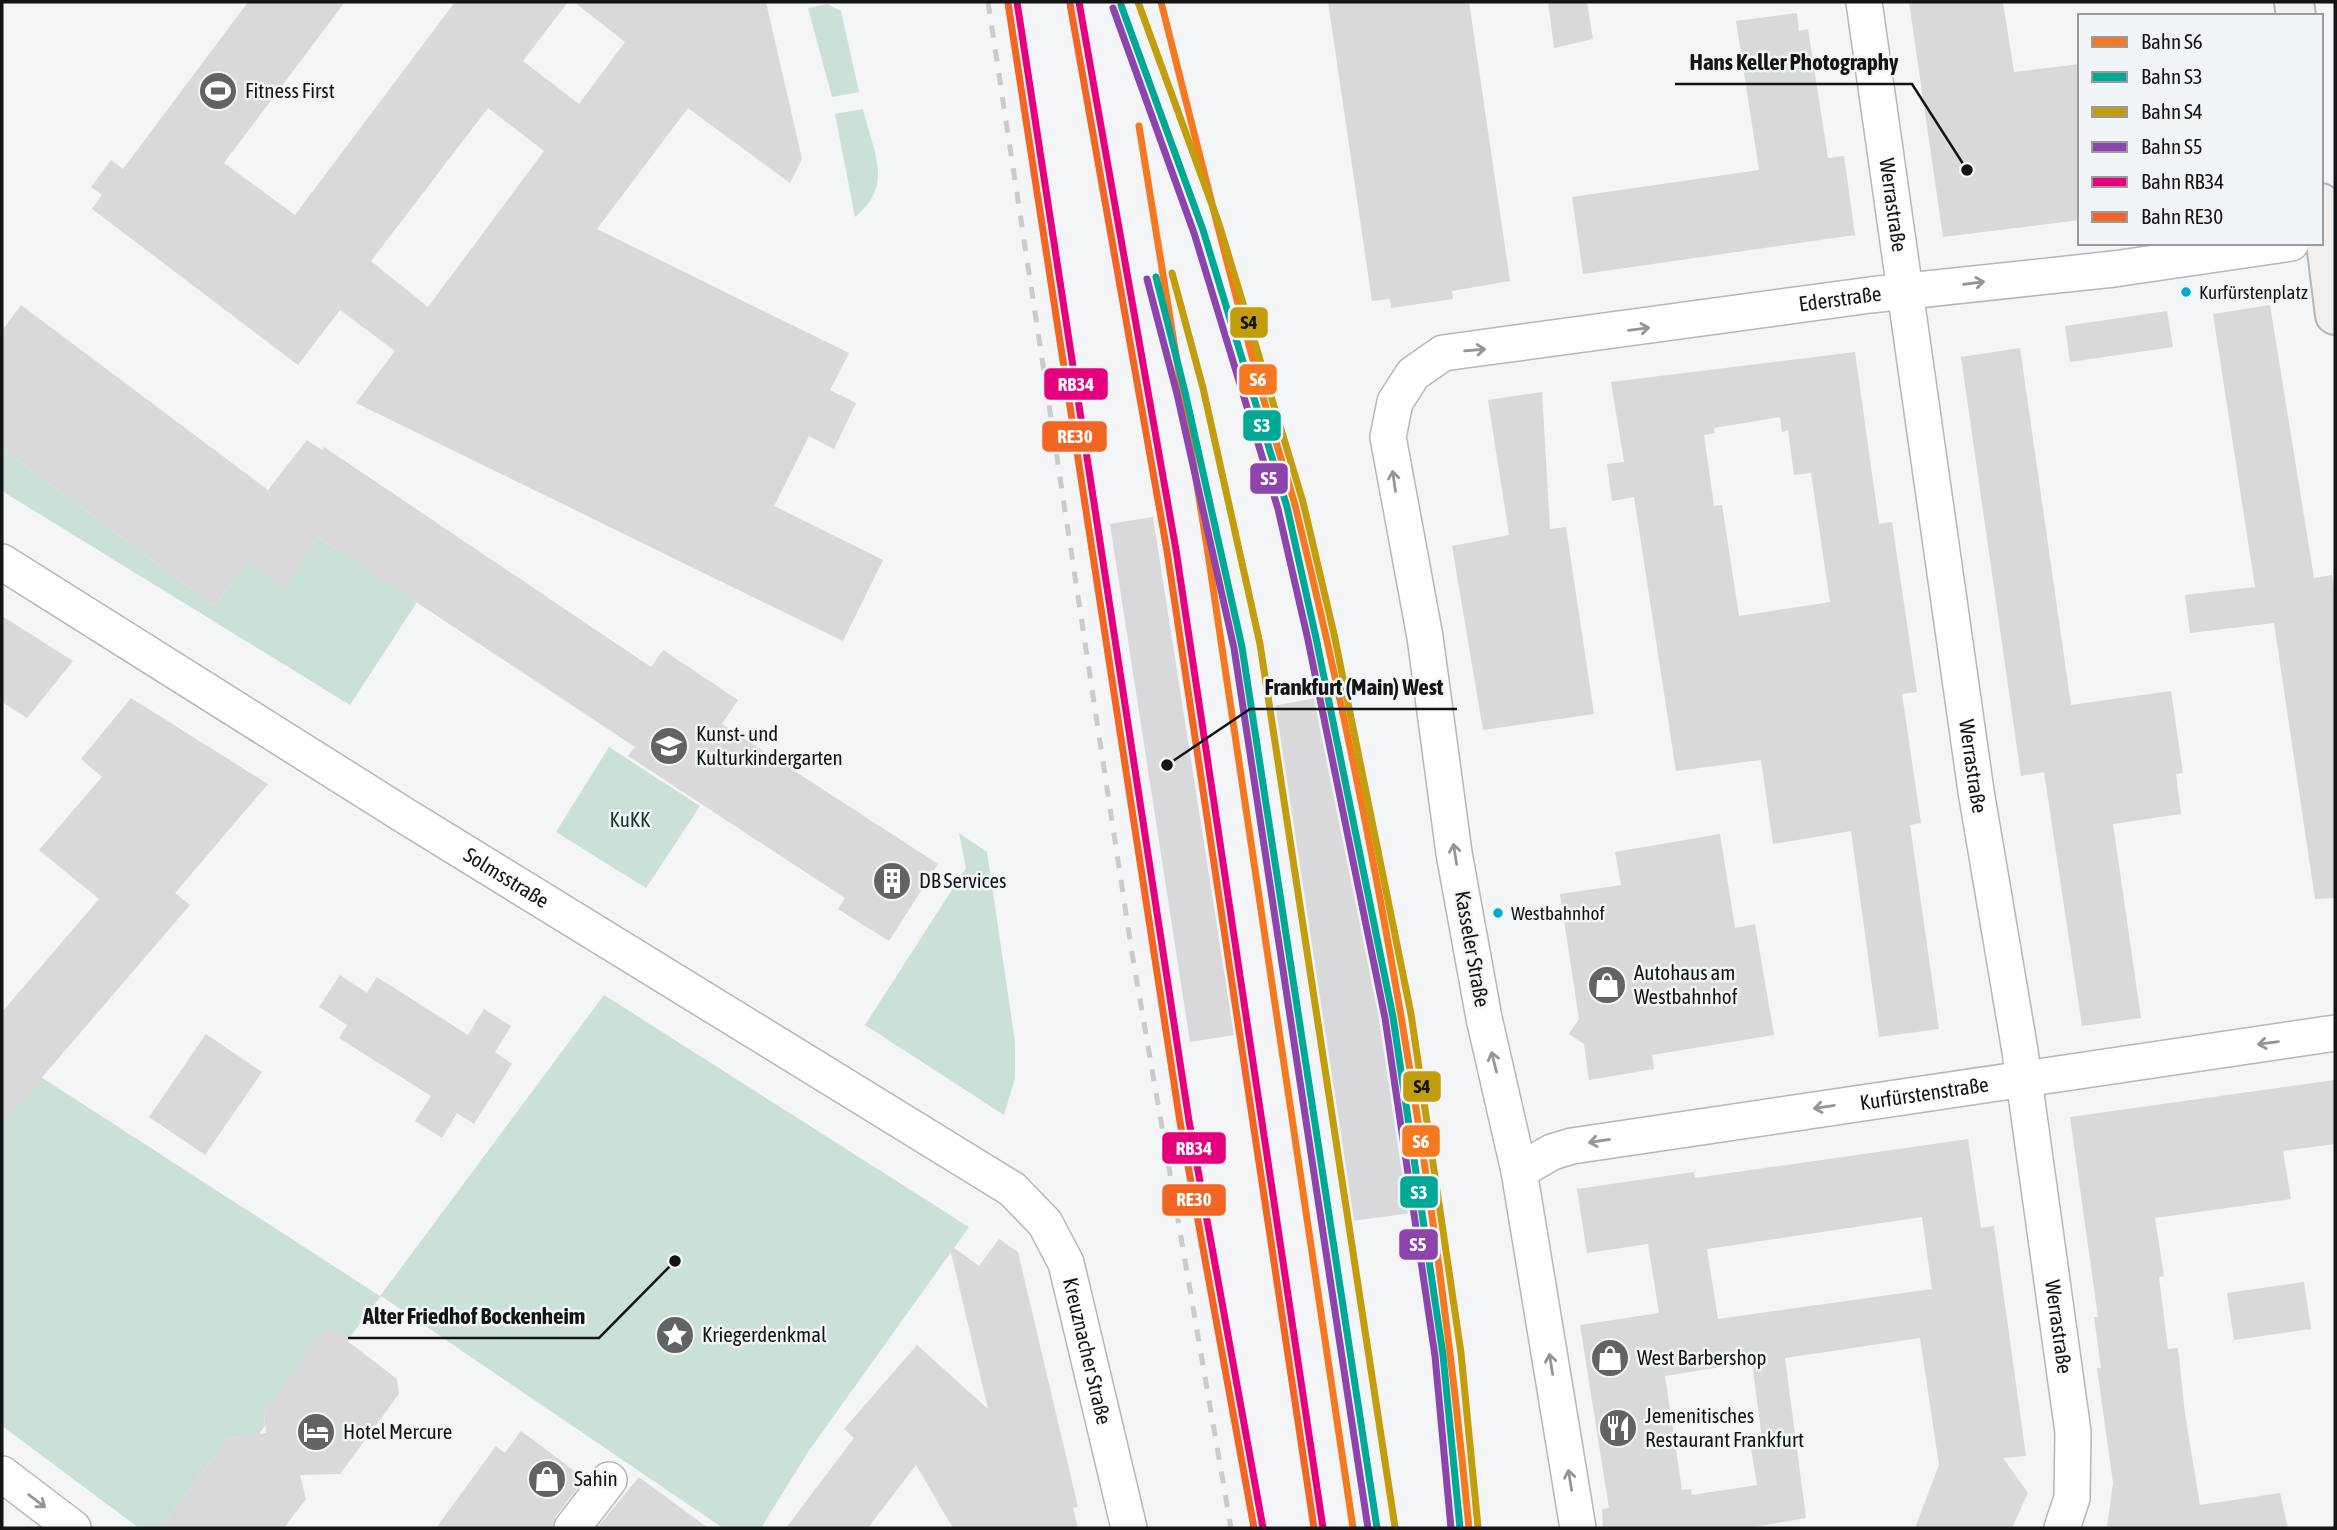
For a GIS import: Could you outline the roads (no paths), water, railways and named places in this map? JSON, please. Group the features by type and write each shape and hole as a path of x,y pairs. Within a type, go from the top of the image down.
{"street":[{"name":"Werrastraße","path":"1864,2 1976,791 2024,1080 2073,1432 2072,1499 2062,1528"},
{"name":"Ederstraße","path":"1413,374 1443,353 1906,291 2114,268 2240,245"},
{"path":"2315,245 2335,315"},
{"name":"Kasseler Straße","path":"1413,374 1395,402 1388,437 1425,637 1454,853 1484,1018 1519,1171 1578,1528"},
{"name":"Solmsstraße","path":"2,562 407,817 1012,1189"},
{"name":"Kurfürstenstraße","path":"1519,1171 1552,1152 1572,1146 2335,1033"},
{"name":"Kreuznacher Straße","path":"1012,1189 1045,1223 1066,1263 1129,1528"},
{"path":"2,1474 73,1528"},
{"path":"572,1528 609,1480"}],"railway":[{"path":"988,2 1132,953 1231,1528"}],"rail line":[{"name":"RB34","path":"1017,2 1189,1121 1263,1528"},
{"name":"RB34","path":"1079,2 1176,550 1323,1528"},
{"name":"S4","path":"1138,2 1219,224 1303,502 1334,634 1411,1014 1461,1353 1478,1527"},
{"name":"S6","path":"1161,2 1238,304 1296,509 1353,761 1401,1015 1421,1143 1440,1271 1469,1528"},
{"name":"RE30","path":"1008,3 1180,1122 1254,1528"},
{"name":"RE30","path":"1070,4 1167,551 1314,1528"},
{"name":"S3","path":"1121,5 1203,230 1287,507 1393,1017 1443,1355 1460,1528"},
{"name":"S5","path":"1113,8 1194,233 1278,509 1308,640 1385,1018 1435,1356 1451,1528"},
{"name":"S6","path":"1139,126 1207,547 1353,1528"},
{"name":"S4","path":"1172,273 1203,388 1260,644 1395,1527"},
{"name":"S3","path":"1156,277 1185,392 1242,647 1377,1528"},
{"name":"S5","path":"1147,279 1177,394 1234,648 1368,1528"}],"place":[{"name":"Fitness First","path":"218,91"},
{"name":"Hans Keller Photography","path":"1967,170"},
{"name":"Kurfürstenplatz","path":"2186,292"},
{"name":"Kunst- und Kulturkindergarten","path":"669,746"},
{"name":"Frankfurt (Main) West","path":"1167,765"},
{"name":"DB Services","path":"892,881"},
{"name":"Westbahnhof","path":"1498,913"},
{"name":"Autohaus am Westbahnhof","path":"1607,985"},
{"name":"Alter Friedhof Bockenheim","path":"675,1261"},
{"name":"Kriegerdenkmal","path":"675,1335"},
{"name":"West Barbershop","path":"1610,1358"},
{"name":"Jemenitisches Restaurant Frankfurt","path":"1618,1428"},
{"name":"Hotel Mercure","path":"316,1432"},
{"name":"Sahin","path":"547,1479"}],"park label":[{"name":"KuKK","path":"630,820"}]}
